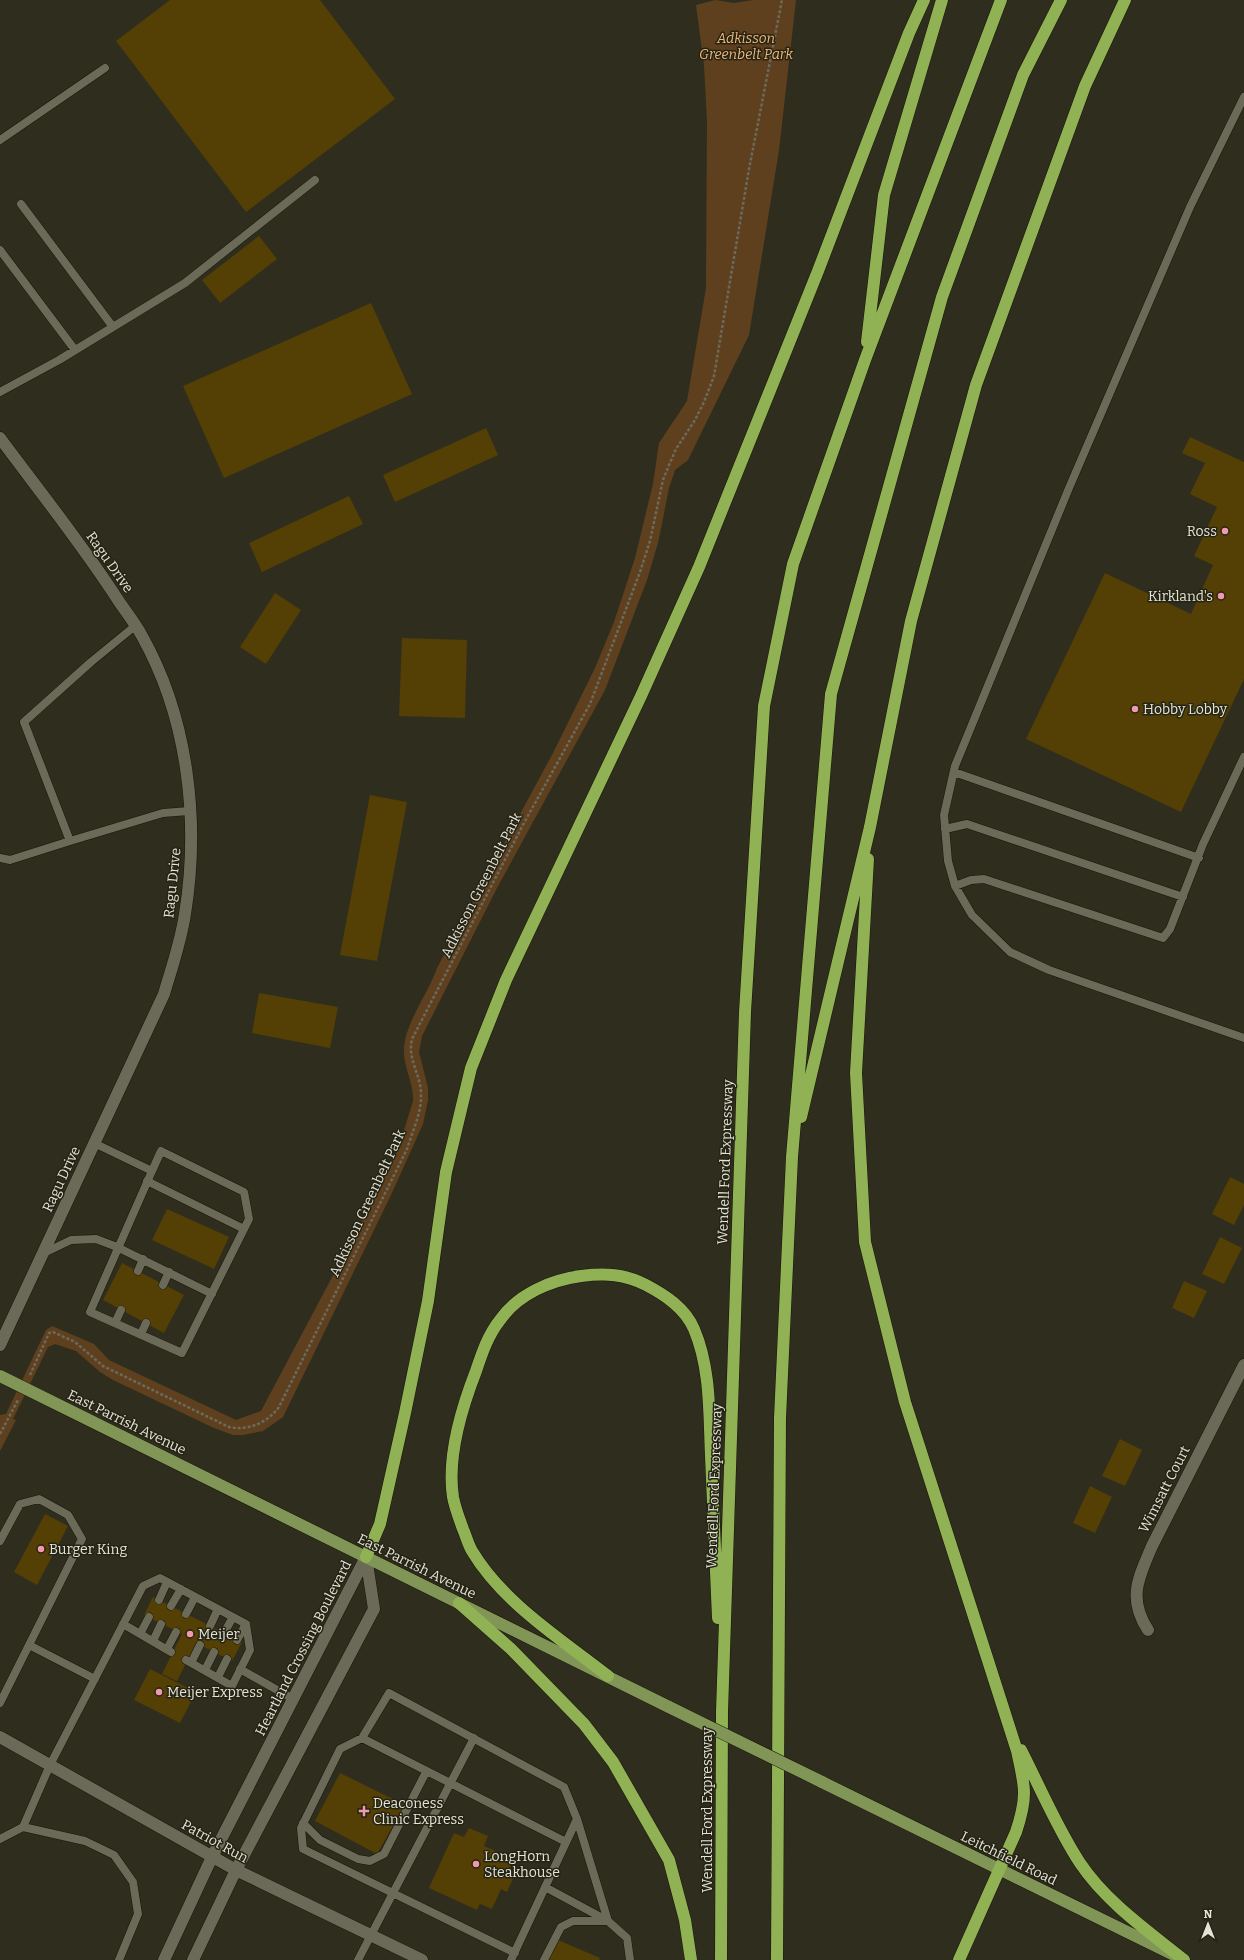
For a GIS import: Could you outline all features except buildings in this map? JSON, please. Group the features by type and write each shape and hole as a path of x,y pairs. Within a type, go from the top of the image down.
{"highway":[{"path":"366,1557 380,1524 405,1413 428,1301 446,1172 471,1068 506,980 641,696 699,567 818,271 906,40 924,0"},
{"path":"865,360 884,195 915,97 942,0"},
{"path":"865,360 1001,0"},
{"path":"777,1960 780,1418 792,1157 830,694 942,297 1023,75 1061,0"},
{"path":"792,1157 870,827 911,621 976,386 1085,86 1125,0"},
{"name":"Wendell Ford Expressway","path":"721,1960 722,1712 745,1012 764,706 792,564 865,360"},
{"path":"870,827 856,1073 864,1242 905,1402 1008,1722 1017,1751 1025,1787 1025,1800 1016,1832 998,1869 959,1960"},
{"path":"608,1676 510,1600 489,1576 471,1549 458,1515 453,1496 453,1469 458,1427 466,1397 488,1338 501,1318 526,1295 555,1281 570,1277 611,1274 641,1283 660,1292 680,1307 694,1327 704,1357 708,1395 722,1712"},
{"path":"459,1603 511,1649 584,1724 613,1762 668,1860 685,1920 691,1960"},
{"path":"1008,1722 1067,1841 1081,1864 1114,1901 1184,1960"}],"main road":[{"name":"East Parrish Avenue","path":"0,1376 822,1782"},
{"name":"Leitchfield Road","path":"822,1782 1184,1960"}],"street":[{"name":"Ragu Drive","path":"0,438 96,566 141,635 159,671 173,709 182,748 190,811 190,873 185,914 176,955 164,994 0,1345"},
{"name":"Wimsatt Court","path":"1148,1630 1140,1618 1136,1604 1136,1591 1139,1576 1152,1546 1244,1365"},
{"name":"Heartland Crossing Boulevard","path":"164,1960 212,1857 366,1557"},
{"name":"Heartland Crossing Boulevard","path":"193,1960 236,1870 374,1609 366,1557"},
{"name":"Patriot Run","path":"0,1737 236,1870 422,1960"}],"lane":[{"path":"0,140 105,68"},
{"path":"1244,97 1190,207 1069,488 954,772 944,815 948,861 955,886 972,915 1010,952 1049,970 1244,1038"},
{"path":"0,392 75,350 185,283 315,180"},
{"path":"21,204 113,327"},
{"path":"0,250 75,350"},
{"path":"70,841 24,722 91,662 135,626"},
{"path":"955,886 971,880 984,879 1163,938 1168,933 1199,858 1203,844 1244,757"},
{"path":"954,772 1199,858"},
{"path":"0,858 10,860 163,813 190,811"},
{"path":"945,829 967,824 1183,897"},
{"path":"94,1143 152,1171"},
{"path":"161,1151 244,1192 249,1219 182,1353 90,1312 117,1247 152,1171 161,1151"},
{"path":"147,1181 244,1229"},
{"path":"42,1254 71,1240 96,1238 143,1259 212,1294"},
{"path":"138,1271 143,1259"},
{"path":"163,1285 169,1272"},
{"path":"115,1323 121,1310"},
{"path":"141,1334 146,1323"},
{"path":"0,1541 20,1504 39,1500 68,1515 82,1539 29,1645 4,1686 0,1703"},
{"path":"0,1839 23,1827 50,1765 143,1586 160,1578 246,1624"},
{"path":"158,1600 167,1582"},
{"path":"171,1606 181,1589"},
{"path":"186,1614 195,1597"},
{"path":"210,1626 218,1609"},
{"path":"140,1634 149,1617"},
{"path":"224,1633 233,1617"},
{"path":"123,1624 169,1650 176,1632"},
{"path":"153,1641 161,1624"},
{"path":"237,1640 246,1624"},
{"path":"200,1645 189,1661 232,1686 250,1650 246,1624"},
{"path":"29,1645 95,1679"},
{"path":"205,1670 214,1652"},
{"path":"218,1678 227,1659"},
{"path":"240,1670 293,1699"},
{"path":"577,1819 513,1956 303,1849 300,1828 340,1749 362,1738 388,1693 564,1787 577,1819 608,1921"},
{"path":"362,1738 426,1772 566,1842"},
{"path":"358,1960 474,1738"},
{"path":"303,1823 320,1840 358,1859 370,1861 384,1854 426,1772"},
{"path":"23,1827 85,1841 114,1855 133,1882 138,1914 119,1960"},
{"path":"545,1887 608,1921 627,1938 630,1960"},
{"path":"544,1960 561,1927 573,1921 608,1921"}],"path":[{"name":"Adkisson Greenbelt Park","path":"0,1434 24,1388 49,1333 53,1332 75,1342 103,1366 228,1426 236,1428 255,1425 273,1415 279,1407 406,1149 415,1122 421,1094 410,1048 412,1039 524,822 590,704 640,572 650,541 664,480 669,465 676,449 695,420 711,382 749,169 782,0"}],"green space":[{"name":"Adkisson Greenbelt Park","path":"715,0 734,3 753,0 796,0 779,150 749,335 688,460 675,470 669,488 658,543 647,580 605,690 497,888 422,1036 419,1052 428,1088 428,1100 423,1124 391,1195 283,1417 263,1431 243,1435 233,1435 214,1428 113,1380 100,1372 76,1351 55,1344 48,1347 13,1419 16,1420 0,1451 0,1415 6,1414 46,1330 52,1326 94,1344 109,1360 236,1420 261,1411 381,1185 398,1150 413,1101 412,1088 404,1056 405,1039 408,1029 437,968 553,753 595,668 614,622 635,558 653,484 659,443 687,401 706,288 707,121 704,65 696,5"}],"place":[{"name":"Ross","path":"1225,531"},
{"name":"Kirkland's","path":"1221,596"},
{"name":"Hobby Lobby","path":"1135,709"},
{"name":"Burger King","path":"41,1549"},
{"name":"Meijer","path":"190,1634"},
{"name":"Meijer Express","path":"159,1692"},
{"name":"Deaconess Clinic Express","path":"364,1811"},
{"name":"LongHorn Steakhouse","path":"476,1864"}]}
